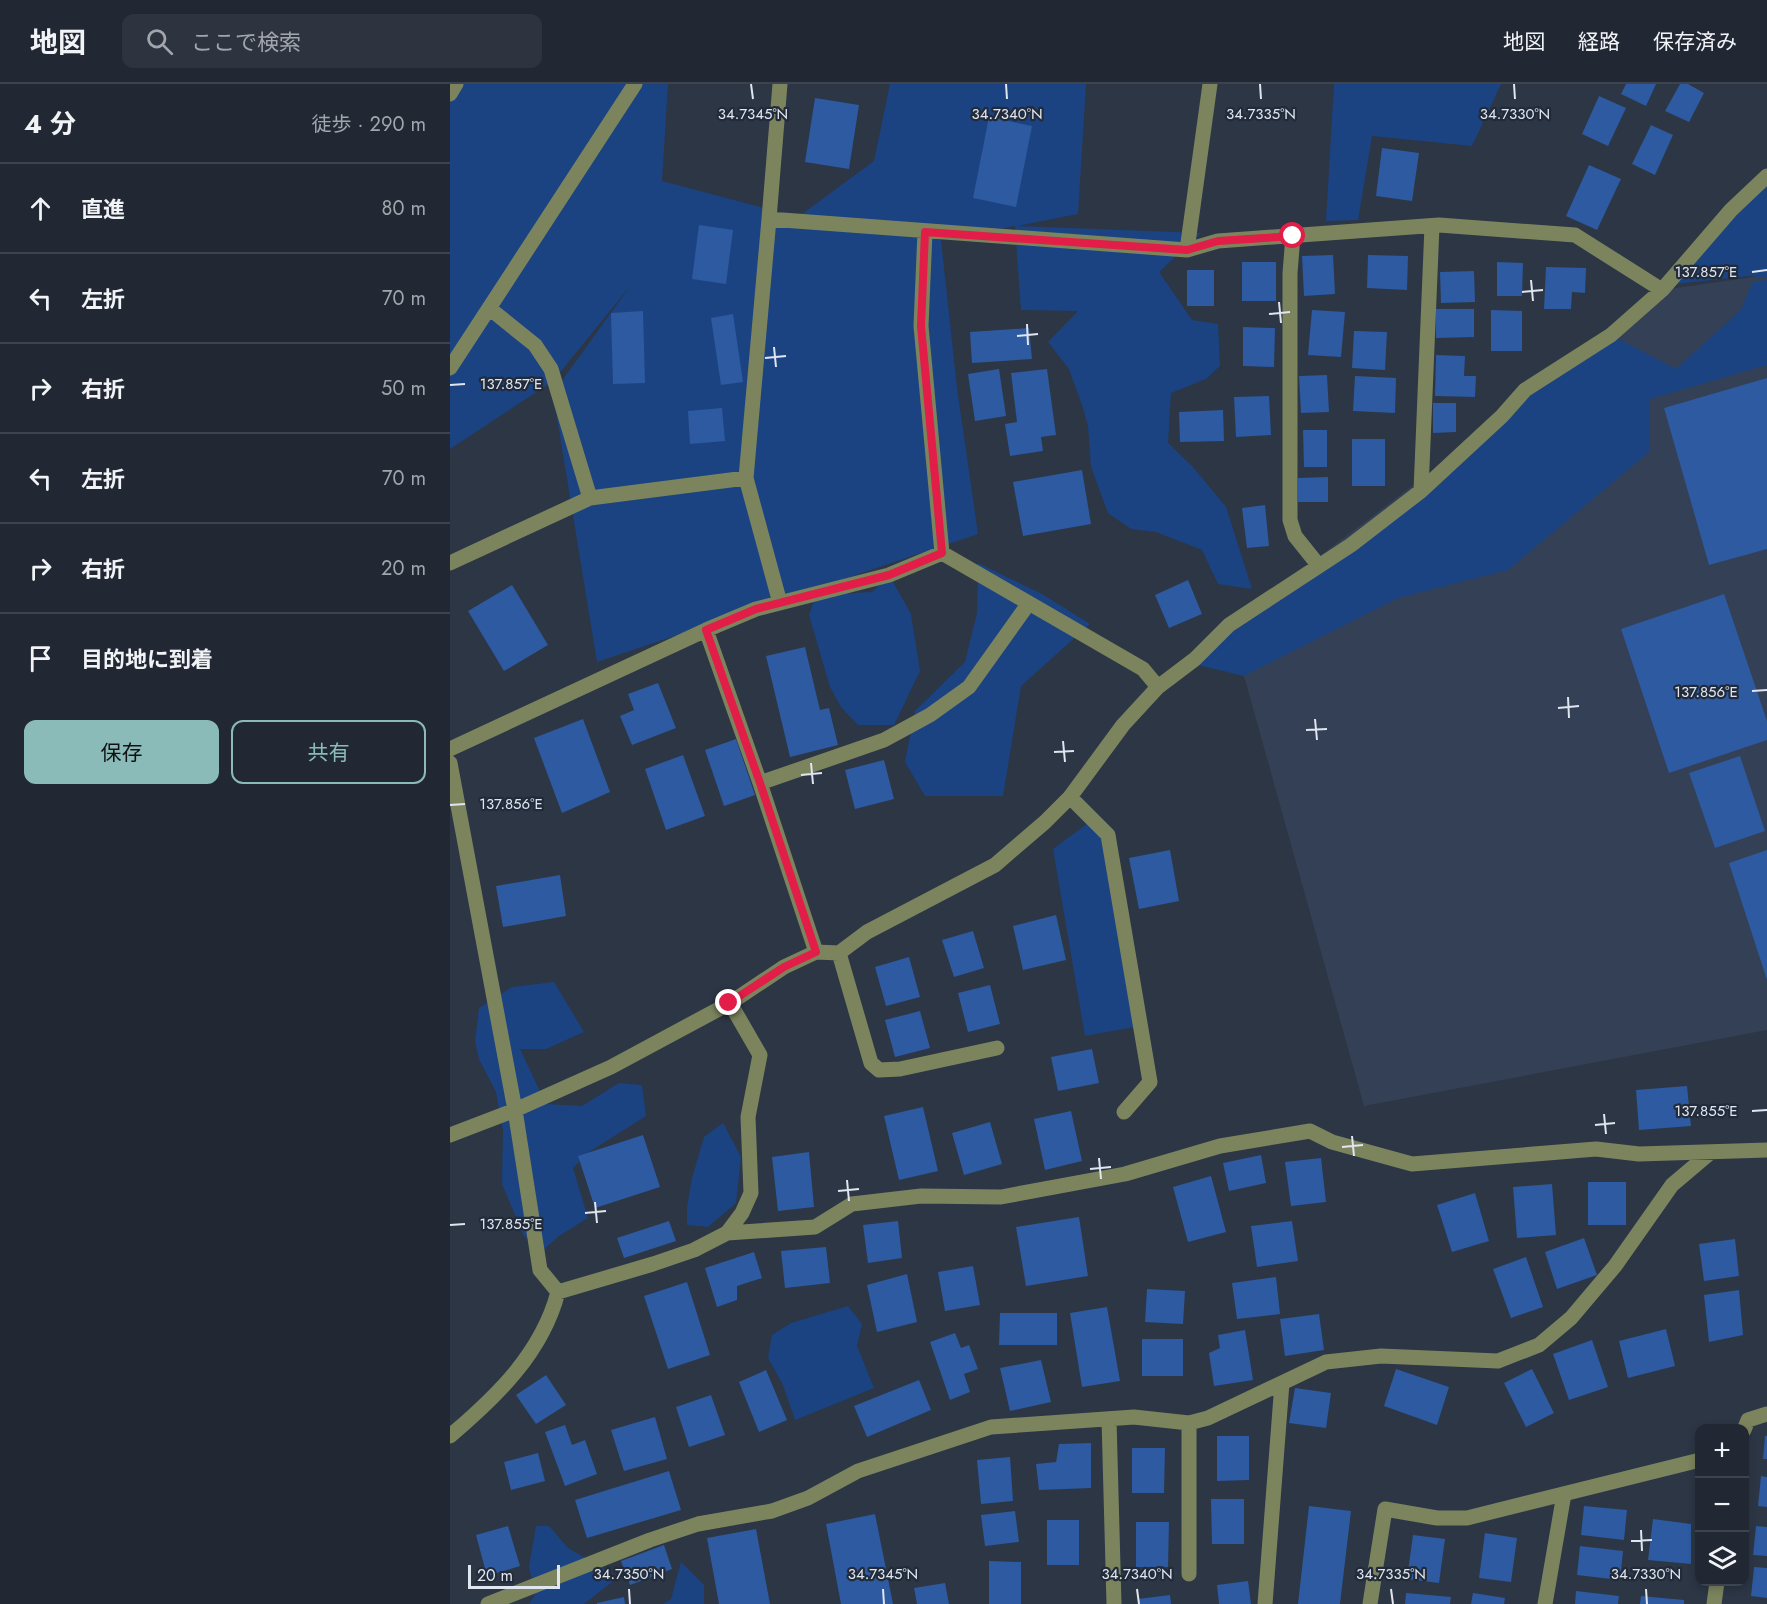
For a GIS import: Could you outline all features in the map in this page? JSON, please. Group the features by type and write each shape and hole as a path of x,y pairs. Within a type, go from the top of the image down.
{"street":[{"path":"450,94 456,84"},
{"path":"450,368 635,84"},
{"path":"780,84 746,478 780,603"},
{"path":"1187,250 1210,84"},
{"path":"450,1135 515,1110 611,1067 729,1003 784,967 816,952 839,953 867,932 995,865 1070,797 1123,724 1158,687 1195,660 1229,625 1351,546 1420,491 1502,416 1525,390 1611,335 1662,290 1731,210 1767,176"},
{"path":"769,219 1187,250 1218,241 1432,226 1575,235 1662,290"},
{"path":"1420,491 1432,226"},
{"path":"925,232 921,326 942,553"},
{"path":"1293,236 1290,273 1290,520 1295,536 1319,566"},
{"path":"489,308 535,345 550,369 590,498"},
{"path":"450,563 590,498 746,478"},
{"path":"450,749 756,609 889,575 942,553"},
{"path":"942,553 1143,669 1158,687"},
{"path":"760,783 884,740 930,715 969,687 1029,603"},
{"path":"706,630 816,952"},
{"path":"450,763 515,1110 540,1270 558,1292"},
{"path":"1070,797 1108,835 1112,858 1150,1082 1124,1112"},
{"path":"839,953 871,1063 879,1070 900,1069 997,1048"},
{"path":"727,1233 742,1213 751,1193 748,1117 760,1055 729,1003"},
{"path":"558,1292 683,1254 727,1233 815,1227 852,1204 921,1196 1001,1197 1125,1174 1221,1146 1310,1131 1332,1142 1412,1164 1596,1149 1639,1154 1767,1150"},
{"path":"488,1604 650,1540 698,1524 772,1511 808,1498 858,1471 991,1427 1134,1417 1189,1423 1208,1418 1326,1362 1381,1356 1498,1361 1539,1345 1571,1318 1615,1266 1672,1185 1711,1152"},
{"path":"450,1436 487,1405 516,1373 552,1316 558,1292"},
{"path":"1265,1604 1282,1383"},
{"path":"1746,1424 1748,1420 1767,1414"},
{"path":"1109,1419 1114,1604"},
{"path":"1189,1423 1189,1574"},
{"path":"1370,1604 1385,1509 1437,1518 1467,1518 1695,1461"},
{"path":"1545,1604 1564,1494"},
{"path":"1714,1604 1716,1586"}],"shaded area":[{"path":"461,84 668,84 662,181 798,217 874,161 890,84 1086,84 1078,214 1017,226 1201,233 1159,272 1192,320 1218,324 1220,366 1206,379 1171,393 1168,443 1193,467 1226,507 1252,589 1218,584 1202,550 1156,532 1131,529 1108,513 1091,467 1088,426 1083,408 1069,369 1048,342 1078,311 1021,310 1015,226 941,240 957,388 978,534 597,662 553,393 631,285 553,381 450,449 450,103"},
{"path":"1334,84 1501,84 1472,146 1372,136 1358,220 1326,221"},
{"path":"1767,182 1767,278 1749,276 1666,285"},
{"path":"1767,275 1767,1030 1364,1106 1244,676 1195,659 1229,625 1611,335 1662,290"},
{"path":"1767,280 1767,365 1650,399 1649,452 1508,570 1398,598 1244,676 1181,661 1351,546 1502,416 1611,335 1676,369 1741,310 1752,283"},
{"path":"978,563 1042,594 1090,624 1021,686 1003,796 925,796 905,762 915,711 965,662 977,613"},
{"path":"889,575 911,614 920,671 894,725 858,725 841,707 830,687 809,615 816,595 872,592"},
{"path":"1099,815 1140,1026 1085,1036 1053,849"},
{"path":"554,982 584,1032 546,1049 520,1049 546,1104 582,1106 619,1083 642,1085 646,1116 589,1152 573,1168 588,1218 559,1236 542,1251 524,1236 502,1184 503,1131 496,1092 479,1059 475,1041 479,1008 512,987"},
{"path":"723,1123 741,1157 736,1203 708,1227 687,1225 687,1207 692,1178 704,1137"},
{"path":"848,1306 862,1324 857,1346 874,1388 795,1420 783,1385 768,1358 772,1335 791,1323"},
{"path":"536,1526 549,1526 568,1548 603,1568 612,1582 584,1604 529,1604 535,1595 529,1566"},
{"path":"681,1562 704,1585 704,1604 663,1604 671,1599"}],"building":[{"path":"1626,84 1656,84 1646,106 1621,94"},
{"path":"1680,84 1688,84 1704,93 1689,122 1665,111"},
{"path":"1599,96 1626,108 1608,146 1582,134"},
{"path":"815,98 859,105 849,169 805,162"},
{"path":"989,117 1032,126 1016,207 973,198"},
{"path":"1651,125 1673,135 1655,175 1632,164"},
{"path":"1382,148 1419,153 1412,201 1376,196"},
{"path":"1589,165 1621,179 1597,230 1566,216"},
{"path":"699,225 733,230 726,284 692,279"},
{"path":"1333,255 1335,294 1304,296 1302,256"},
{"path":"1368,255 1408,256 1407,290 1367,288"},
{"path":"1242,262 1276,262 1276,301 1242,301"},
{"path":"1497,262 1523,263 1522,296 1497,296"},
{"path":"1546,267 1586,268 1585,293 1572,292 1571,309 1544,309"},
{"path":"1187,270 1214,270 1214,306 1187,306"},
{"path":"1474,271 1475,302 1441,303 1440,272"},
{"path":"1436,309 1474,309 1474,337 1436,338"},
{"path":"1312,310 1345,312 1341,357 1308,355"},
{"path":"1491,310 1522,311 1522,351 1491,351"},
{"path":"643,311 645,383 613,384 611,313"},
{"path":"733,314 743,382 721,385 711,318"},
{"path":"1243,327 1275,328 1274,367 1243,366"},
{"path":"1029,328 1032,359 972,363 970,332"},
{"path":"1354,331 1387,332 1385,370 1352,368"},
{"path":"1436,355 1465,356 1464,376 1476,376 1475,397 1435,396"},
{"path":"999,369 1006,416 975,421 968,374"},
{"path":"1047,369 1056,435 1041,437 1043,451 1010,456 1005,424 1017,422 1011,373"},
{"path":"1327,375 1329,412 1301,413 1299,376"},
{"path":"1355,376 1396,378 1395,413 1353,411"},
{"path":"1767,378 1767,549 1709,565 1664,408"},
{"path":"1269,396 1271,435 1236,437 1234,397"},
{"path":"1433,403 1456,403 1456,432 1433,433"},
{"path":"722,408 725,441 690,444 688,411"},
{"path":"1223,410 1224,441 1180,442 1179,412"},
{"path":"1303,430 1327,430 1327,467 1304,467"},
{"path":"1352,439 1385,439 1385,486 1352,486"},
{"path":"1082,470 1091,524 1023,536 1013,482"},
{"path":"1328,477 1328,502 1298,502 1298,478"},
{"path":"1265,505 1269,546 1247,548 1242,508"},
{"path":"1188,580 1202,614 1169,628 1155,595"},
{"path":"512,585 548,645 504,671 468,611"},
{"path":"1724,594 1767,721 1767,740 1669,773 1621,629"},
{"path":"805,647 820,710 829,708 838,745 790,757 766,656"},
{"path":"658,683 676,728 632,745 620,716 634,710 628,694"},
{"path":"583,719 610,792 562,813 534,738"},
{"path":"736,739 755,795 724,806 705,750"},
{"path":"683,755 705,816 666,830 645,769"},
{"path":"1740,756 1765,831 1715,848 1689,773"},
{"path":"884,760 894,799 855,809 845,770"},
{"path":"1170,850 1179,901 1139,909 1129,858"},
{"path":"1767,850 1767,980 1729,863"},
{"path":"560,875 566,916 503,927 496,886"},
{"path":"1056,915 1066,960 1023,970 1013,926"},
{"path":"973,931 984,968 954,977 942,940"},
{"path":"909,957 920,997 886,1006 875,967"},
{"path":"990,985 1000,1024 968,1032 958,993"},
{"path":"920,1011 930,1048 895,1057 885,1020"},
{"path":"1092,1049 1099,1083 1058,1091 1051,1057"},
{"path":"1687,1086 1691,1126 1639,1130 1636,1090"},
{"path":"923,1107 938,1171 899,1180 884,1116"},
{"path":"1071,1111 1082,1161 1045,1170 1034,1119"},
{"path":"990,1122 1002,1164 964,1175 952,1133"},
{"path":"643,1135 660,1187 595,1208 578,1156"},
{"path":"809,1152 814,1207 778,1211 772,1157"},
{"path":"1261,1155 1266,1183 1229,1191 1223,1163"},
{"path":"1321,1158 1326,1202 1291,1206 1285,1162"},
{"path":"1211,1176 1226,1232 1188,1242 1173,1187"},
{"path":"1588,1182 1626,1182 1626,1225 1588,1225"},
{"path":"1552,1184 1556,1235 1517,1238 1513,1187"},
{"path":"1475,1193 1489,1241 1452,1252 1437,1205"},
{"path":"1079,1217 1088,1276 1026,1286 1016,1227"},
{"path":"669,1221 676,1241 624,1258 617,1238"},
{"path":"898,1221 902,1258 868,1263 863,1225"},
{"path":"1292,1221 1298,1261 1257,1267 1251,1226"},
{"path":"1584,1238 1597,1275 1557,1289 1545,1252"},
{"path":"1735,1239 1739,1276 1704,1281 1699,1244"},
{"path":"826,1247 830,1283 785,1288 781,1251"},
{"path":"754,1252 762,1278 737,1286 737,1300 717,1307 705,1268"},
{"path":"1526,1257 1543,1307 1511,1318 1493,1269"},
{"path":"973,1266 980,1305 945,1311 938,1272"},
{"path":"907,1274 917,1322 877,1332 867,1285"},
{"path":"1276,1277 1280,1314 1237,1319 1232,1283"},
{"path":"687,1282 710,1355 668,1369 644,1296"},
{"path":"1147,1289 1185,1291 1183,1324 1145,1322"},
{"path":"1739,1290 1743,1335 1709,1342 1704,1295"},
{"path":"1107,1307 1120,1381 1082,1387 1070,1313"},
{"path":"1000,1313 1057,1313 1057,1345 999,1345"},
{"path":"1319,1314 1324,1350 1285,1356 1280,1319"},
{"path":"1666,1329 1675,1366 1628,1378 1619,1341"},
{"path":"1245,1330 1253,1380 1214,1386 1209,1353 1220,1348 1218,1335"},
{"path":"955,1333 961,1348 969,1345 978,1369 964,1374 970,1392 950,1400 930,1342"},
{"path":"1142,1339 1183,1339 1183,1376 1142,1376"},
{"path":"1592,1340 1608,1387 1569,1400 1553,1354"},
{"path":"1041,1360 1051,1402 1010,1411 1000,1368"},
{"path":"1396,1369 1449,1387 1437,1425 1384,1406"},
{"path":"1532,1369 1554,1413 1526,1427 1504,1383"},
{"path":"766,1370 787,1420 759,1432 739,1382"},
{"path":"546,1375 566,1405 536,1424 516,1395"},
{"path":"919,1380 931,1410 867,1437 854,1406"},
{"path":"1295,1388 1331,1393 1326,1428 1289,1423"},
{"path":"711,1395 725,1435 689,1447 676,1407"},
{"path":"655,1417 667,1459 624,1471 611,1430"},
{"path":"565,1425 572,1445 585,1440 597,1474 565,1486 545,1432"},
{"path":"1217,1436 1249,1436 1249,1480 1217,1481"},
{"path":"1765,1436 1767,1436 1767,1459 1763,1459"},
{"path":"1091,1443 1091,1488 1039,1490 1036,1464 1056,1462 1059,1444"},
{"path":"1132,1448 1165,1448 1164,1493 1132,1493"},
{"path":"538,1453 545,1481 511,1490 504,1462"},
{"path":"1010,1457 1013,1501 981,1504 977,1460"},
{"path":"669,1471 681,1510 587,1538 575,1500"},
{"path":"1761,1476 1767,1477 1767,1507 1758,1506"},
{"path":"1211,1499 1244,1499 1244,1544 1212,1544"},
{"path":"1309,1506 1351,1511 1340,1604 1298,1604"},
{"path":"1584,1506 1627,1510 1624,1540 1581,1535"},
{"path":"1015,1511 1019,1542 985,1546 981,1515"},
{"path":"875,1514 893,1604 841,1604 826,1524"},
{"path":"1653,1519 1691,1524 1691,1564 1648,1560"},
{"path":"1047,1520 1079,1520 1079,1565 1047,1565"},
{"path":"1136,1522 1169,1522 1168,1567 1136,1567"},
{"path":"508,1526 520,1566 487,1576 476,1535"},
{"path":"1756,1526 1767,1527 1767,1556 1753,1555"},
{"path":"756,1529 770,1604 719,1604 707,1538"},
{"path":"1485,1533 1517,1538 1511,1582 1479,1578"},
{"path":"1413,1535 1445,1539 1439,1583 1407,1579"},
{"path":"664,1545 672,1569 630,1585 621,1561"},
{"path":"1580,1546 1623,1551 1620,1580 1577,1575"},
{"path":"989,1561 1021,1562 1021,1604 989,1604"},
{"path":"1754,1567 1767,1568 1767,1598 1751,1596"},
{"path":"1248,1581 1251,1604 1219,1604 1217,1585"},
{"path":"945,1583 949,1604 917,1604 914,1588"},
{"path":"1576,1591 1619,1596 1618,1604 1575,1604"},
{"path":"1406,1593 1451,1597 1450,1604 1405,1604"},
{"path":"1473,1593 1505,1598 1504,1604 1471,1604"},
{"path":"1170,1595 1171,1604 1139,1604 1138,1599"},
{"path":"1641,1596 1684,1600 1684,1604 1640,1604"},
{"path":"624,1597 625,1604 597,1604 597,1603"}],"route":[{"path":"729,1003 784,967 816,952 706,630 756,609 889,575 942,553 921,326 925,232 1187,250 1218,241 1293,236"}]}
